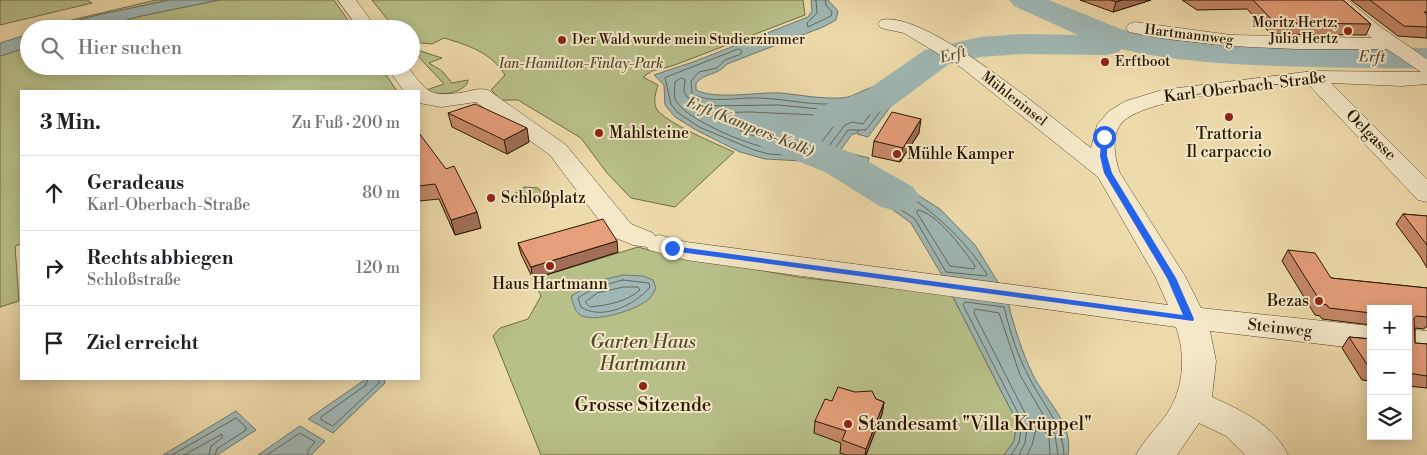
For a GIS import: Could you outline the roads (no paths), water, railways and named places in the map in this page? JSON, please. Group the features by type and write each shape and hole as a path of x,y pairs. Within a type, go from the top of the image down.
{"street":[{"path":"347,0 361,20"},
{"path":"1338,0 1427,71"},
{"name":"Mühleninsel","path":"887,24 910,29 963,60 1108,173"},
{"name":"Hartmannweg","path":"1135,28 1188,37 1248,42 1398,46"},
{"name":"Karl-Oberbach-Straße","path":"1156,455 1191,403 1197,389 1200,368 1190,319 1171,278 1108,173 1103,151 1105,131 1114,117 1128,108 1153,99 1182,93 1313,77 1427,71"},
{"path":"403,75 414,90"},
{"name":"Oelgasse","path":"1313,77 1427,194"},
{"name":"Steinweg","path":"420,95 430,100 457,100 480,95 558,150 641,238 686,251 1190,319 1367,338"},
{"path":"1412,341 1427,343"},
{"path":"1191,403 1239,426 1269,455"}],"water":[{"path":"170,0 219,0 126,20 80,20"},
{"path":"811,0 828,0 838,11 836,20 823,27 727,64 696,83 696,90 714,95 780,93 842,98 869,88 884,86 899,95 868,137 857,134 859,130 852,134 826,171 802,161 765,159 740,152 675,117 665,105 664,85 654,75 693,62 808,17 812,11"},
{"path":"1010,0 1031,0 1132,37 1162,42 1168,50 1134,51 1114,40"},
{"path":"20,37 20,50 0,56 0,43"},
{"path":"849,153 869,158 868,162 872,166 940,209 975,245 999,284 943,277 911,223 860,186 835,172"},
{"path":"623,275 643,276 653,280 656,288 651,297 636,307 604,317 585,317 577,312 571,296 597,281"},
{"path":"952,295 1008,302 1019,339 1033,375 1058,413 1067,433 1068,455 1004,455 1014,441 1017,422"},
{"path":"365,380 384,380 385,383 333,433 308,419"},
{"path":"236,411 256,430 217,455 163,455"},
{"path":"300,426 325,441 311,455 258,455"}],"waterway":[{"name":"Erft","path":"1024,0 1124,40 1170,48 1202,52 1267,55 1427,58"},
{"name":"Erft","path":"832,115 877,100 937,57 980,47 1023,44 1107,45"},
{"name":"Erft (Kampers-Kolk)","path":"774,137 840,163 897,197"}],"place":[{"name":"Moritz Hertz; Julia Hertz","path":"1348,31"},
{"name":"Der Wald wurde mein Studierzimmer","path":"562,40"},
{"name":"Erftboot","path":"1105,62"},
{"name":"Trattoria Il carpaccio","path":"1229,117"},
{"name":"Mahlsteine","path":"599,133"},
{"name":"Mühle Kamper","path":"897,154"},
{"name":"Schloßplatz","path":"491,198"},
{"name":"Haus Hartmann","path":"550,266"},
{"name":"Bezas","path":"1319,301"},
{"name":"Grosse Sitzende","path":"643,386"},
{"name":"Standesamt \"Villa Krüppel\"","path":"848,424"}],"park label":[{"name":"Ian-Hamilton-Finlay-Park","path":"581,64"},
{"name":"Garten Haus Hartmann","path":"643,353"}]}
